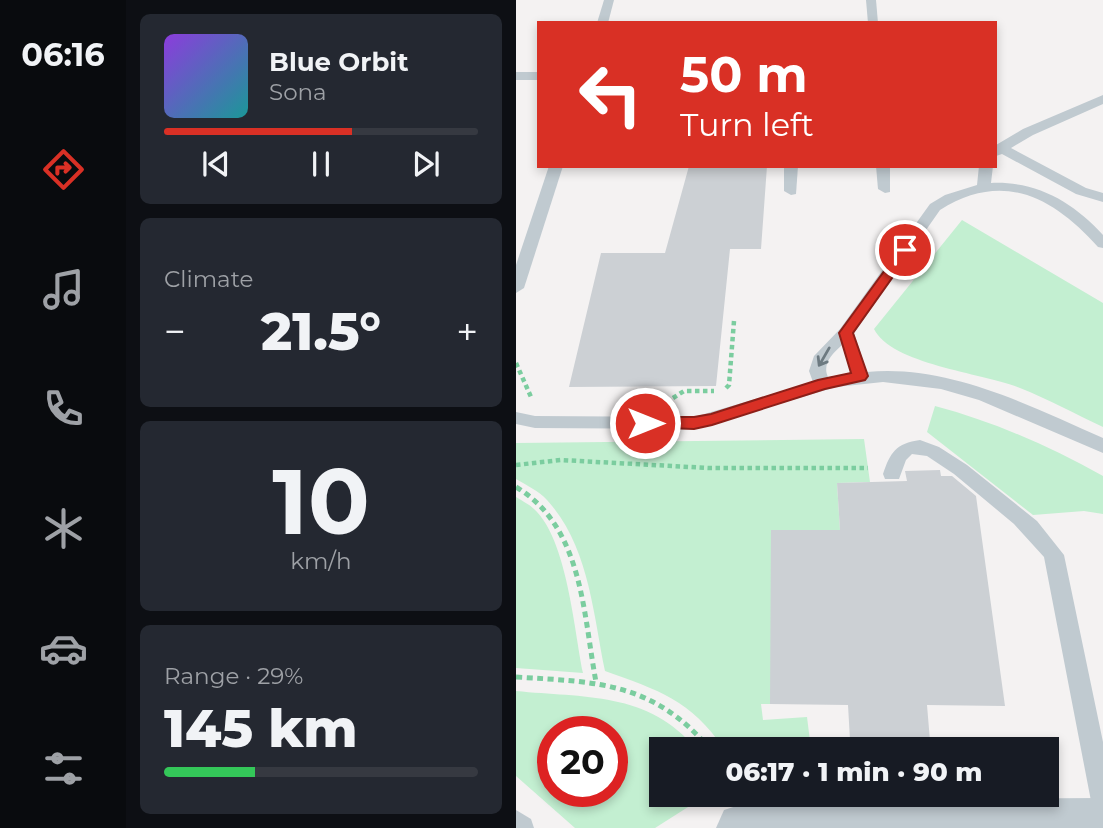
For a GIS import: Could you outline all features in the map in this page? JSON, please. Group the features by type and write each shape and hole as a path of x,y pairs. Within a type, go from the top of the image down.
{"street":[{"path":"742,828 755,825 1103,823"}],"lane":[{"path":"603,21 609,0"},
{"path":"871,0 873,21"},
{"path":"516,76 537,76"},
{"path":"998,150 1028,132 1103,99"},
{"path":"998,150 1081,191 1103,198"},
{"path":"516,288 555,168"},
{"path":"791,168 791,191"},
{"path":"883,168 885,189"},
{"path":"984,188 986,168"},
{"path":"823,384 817,371 820,360 846,333 935,207 949,197 984,188 1016,188 1056,201 1103,244"},
{"path":"846,333 860,376"},
{"path":"516,418 535,422 694,423 823,384 860,376 911,377 974,393 1038,416 1103,446"},
{"path":"892,471 894,462 912,447 938,452 1042,536 1054,555 1103,801"},
{"path":"516,822 522,828"}],"path":[{"path":"668,401 684,391 723,390 730,386 734,321"},
{"path":"516,363 525,388 534,401"},
{"path":"516,464 561,460 708,468 892,471"},
{"path":"516,487 547,512 564,535 572,555 595,682"},
{"path":"516,677 595,682 646,695 680,714 700,737"}],"green space":[{"path":"962,220 1103,303 1103,427 1020,388 919,360 884,341 874,329"},
{"path":"935,406 979,419 1021,436 1103,476 1103,514 1084,511 1033,515 927,432"},
{"path":"864,439 870,482 837,483 840,530 770,704 761,704 763,720 807,717 810,737 716,737 699,719 672,699 605,671 581,559 561,518 547,500 516,479 516,443"},
{"path":"516,497 534,509 545,523 562,562 583,673 516,668"},
{"path":"516,691 590,697 636,707 657,716 685,737 649,737 649,807 688,807 655,828 575,828 551,807 628,807 628,716 537,716 537,795 516,776"}],"building":[{"path":"688,168 767,168 761,249 730,249 716,386 569,387 601,253 665,253"},
{"path":"940,470 941,476 952,476 976,496 1005,706 927,705 930,737 850,737 848,705 770,704 771,530 840,530 837,483 907,481 905,471"}],"route":[{"path":"645,423 694,423 712,420 823,384 860,376 846,333 905,250"}]}
